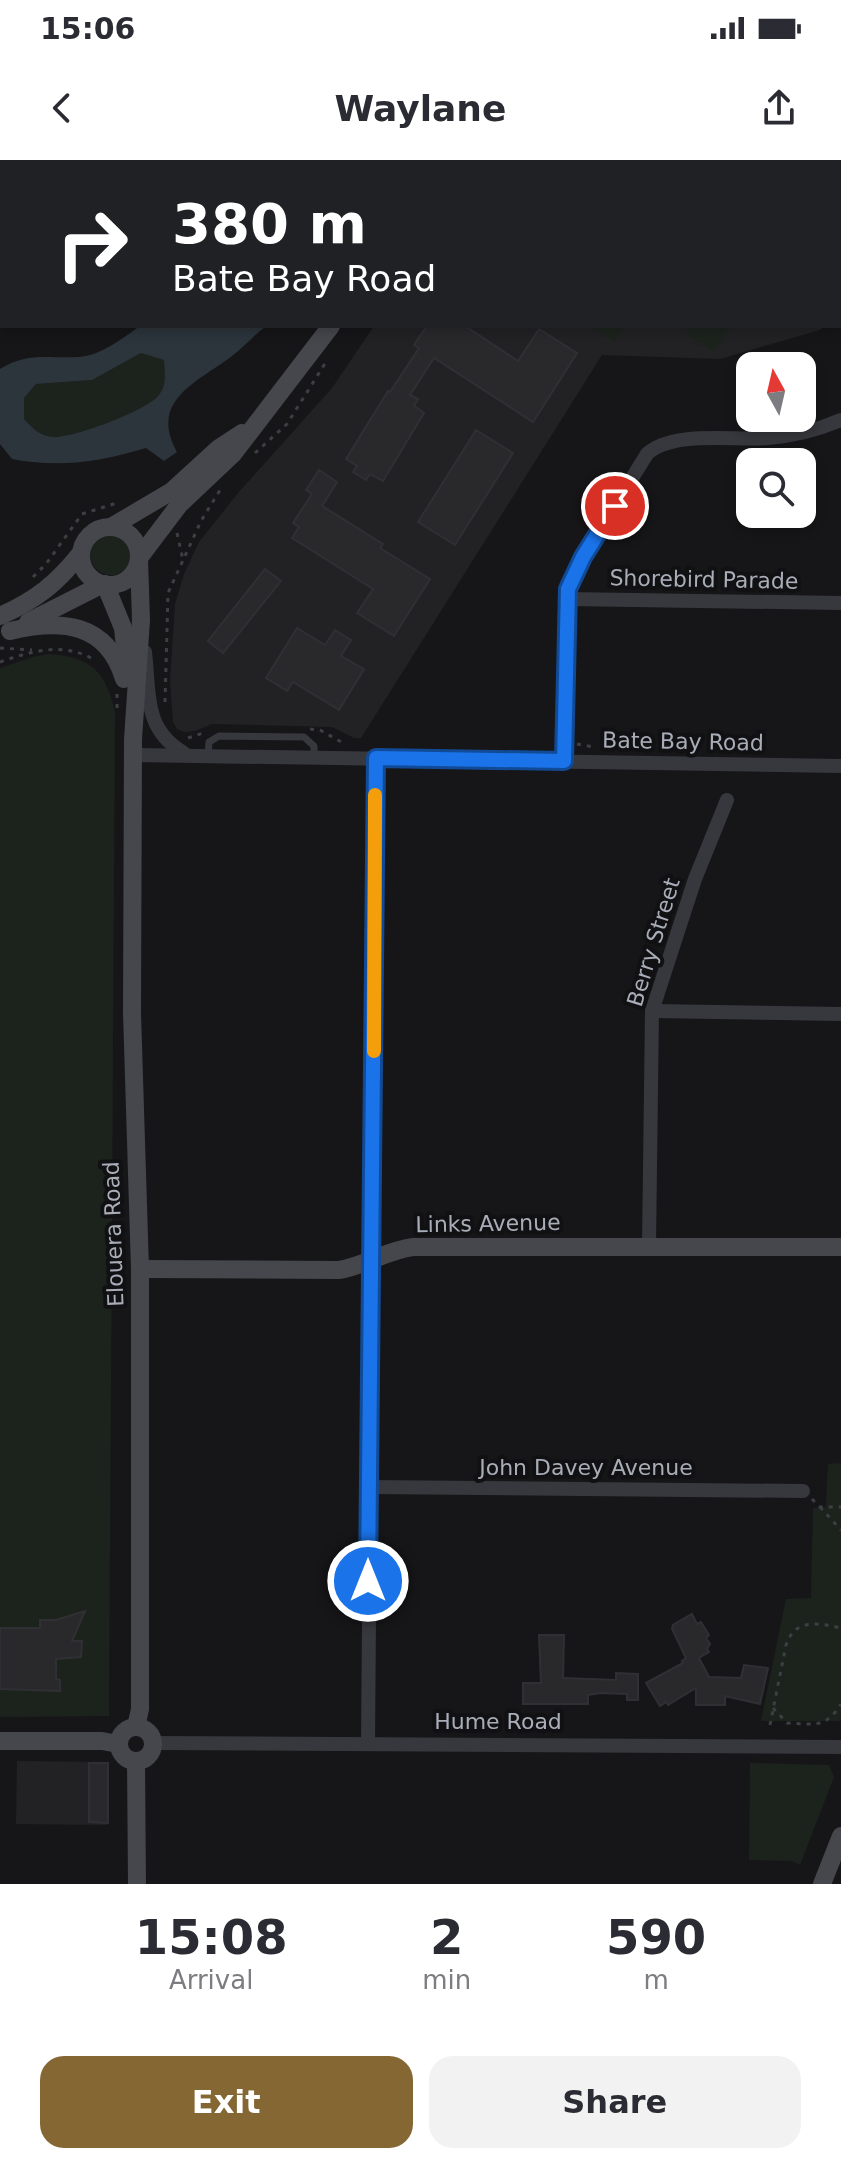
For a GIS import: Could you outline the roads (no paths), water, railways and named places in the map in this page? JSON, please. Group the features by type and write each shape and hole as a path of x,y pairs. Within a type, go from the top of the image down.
{"street":[{"path":"3,627 104,584 125,581 170,516 233,454 329,328"},
{"path":"564,761 568,589 583,557 647,454 656,446 673,441 770,438 820,429 841,420"},
{"path":"3,627 50,588 81,553 86,540 93,533 111,527 172,491 219,448 252,427"},
{"path":"111,527 121,529 133,538 139,559"},
{"path":"81,553 87,573 104,584"},
{"name":"Elouera Road","path":"136,1727 140,1709 140,1269 132,1013 134,747 141,620 139,559"},
{"name":"Elouera Road","path":"104,584 123,628 134,747"},
{"name":"Shorebird Parade","path":"567,599 841,603"},
{"path":"141,620 150,714 157,731 170,745 188,756"},
{"path":"3,627 64,624 92,634 104,643 115,658 128,694"},
{"name":"Bate Bay Road","path":"134,747 188,756 841,766"},
{"path":"368,1743 376,758"},
{"name":"Berry Street","path":"649,1246 652,1011 695,879 727,800"},
{"path":"652,1011 841,1014"},
{"name":"Links Avenue","path":"140,1269 339,1270 390,1251 413,1247 841,1247"},
{"name":"John Davey Avenue","path":"368,1487 803,1491"},
{"path":"136,1727 146,1730 154,1743 147,1758 136,1762 126,1759 118,1744 126,1730 136,1727"},
{"path":"0,1741 102,1741 118,1744"},
{"name":"Hume Road","path":"154,1743 841,1747"},
{"path":"136,1762 137,1884"},
{"path":"822,1884 841,1836"}]}
